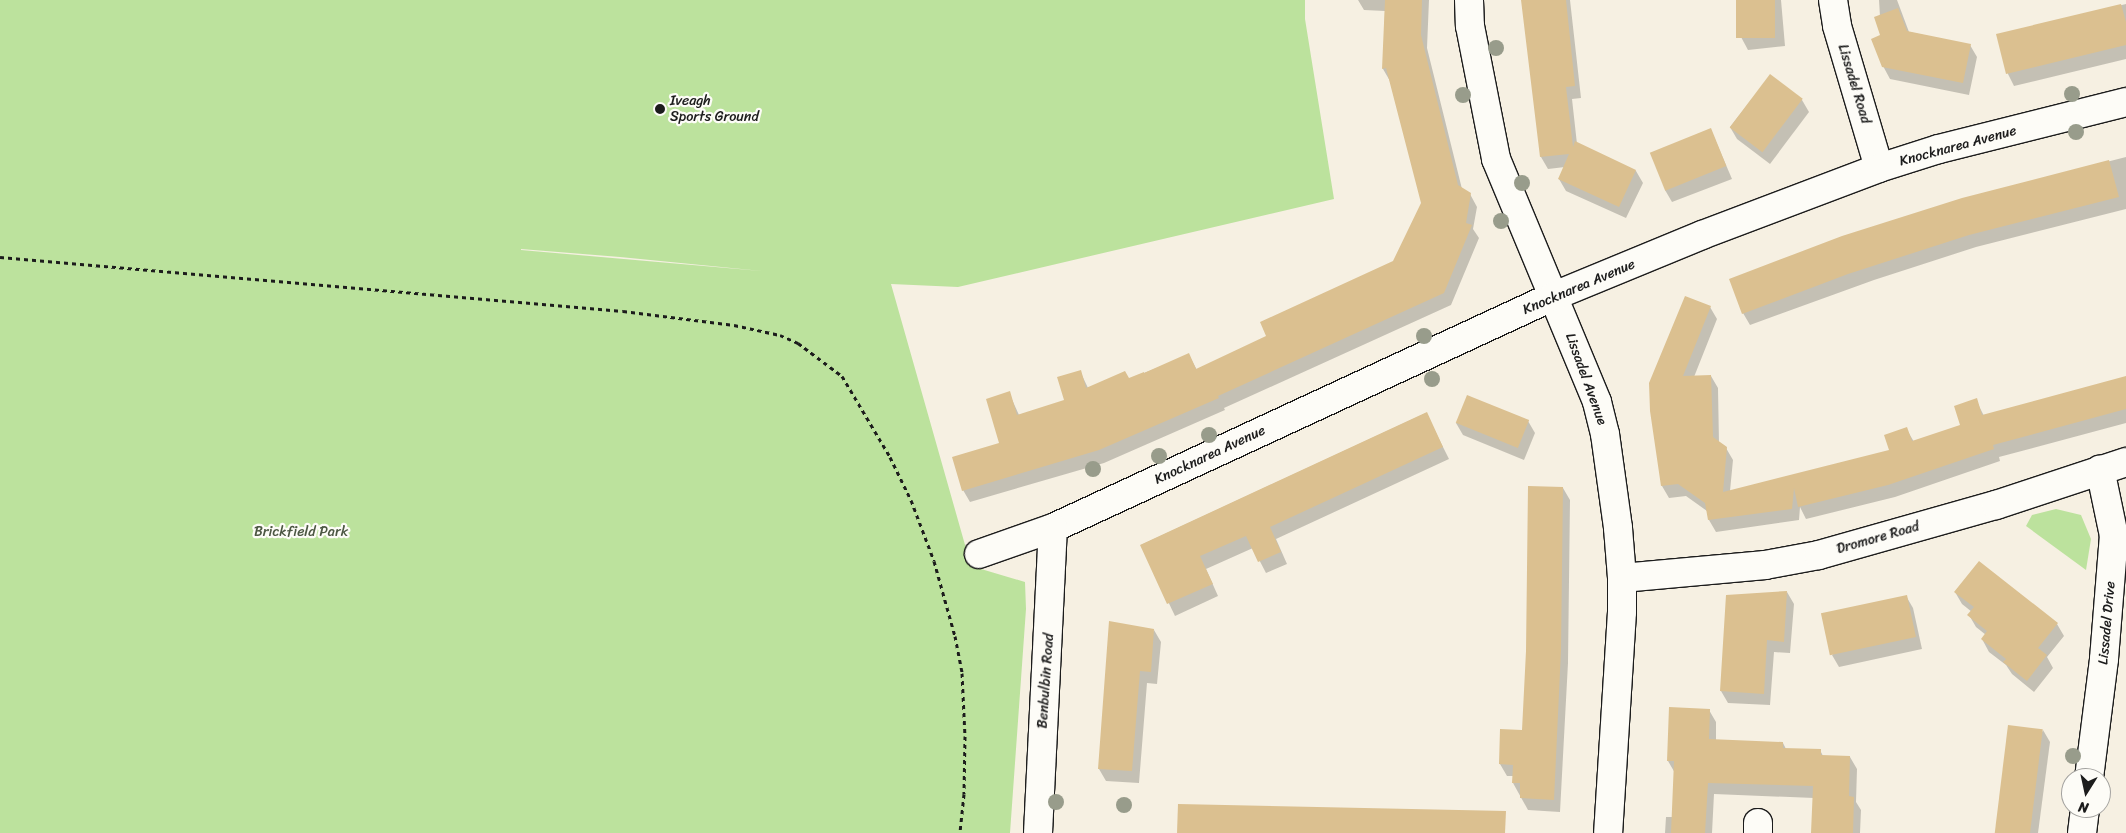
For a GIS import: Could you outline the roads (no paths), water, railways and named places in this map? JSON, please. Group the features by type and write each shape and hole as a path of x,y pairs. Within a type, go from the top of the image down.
{"street":[{"name":"Lissadel Avenue","path":"1469,0 1470,26 1496,159 1597,402 1605,434 1618,528 1622,578 1622,612 1608,833"},
{"name":"Lissadel Road","path":"1833,0 1837,26 1879,168"},
{"name":"Knocknarea Avenue","path":"979,554 1053,528 1554,296 1702,235 1879,168 1939,149 2126,102"},
{"name":"Dromore Road","path":"1622,578 1765,565 1819,554 1996,505 2113,466"},
{"name":"Lissadel Drive","path":"2090,768 2104,659 2114,536 2113,466"},
{"name":"Benbulbin Road","path":"1038,833 1053,528"},
{"path":"2082,833 2084,818"}],"place":[{"name":"Iveagh Sports Ground","path":"660,109"}],"park label":[{"name":"Brickfield Park","path":"301,532"}]}
